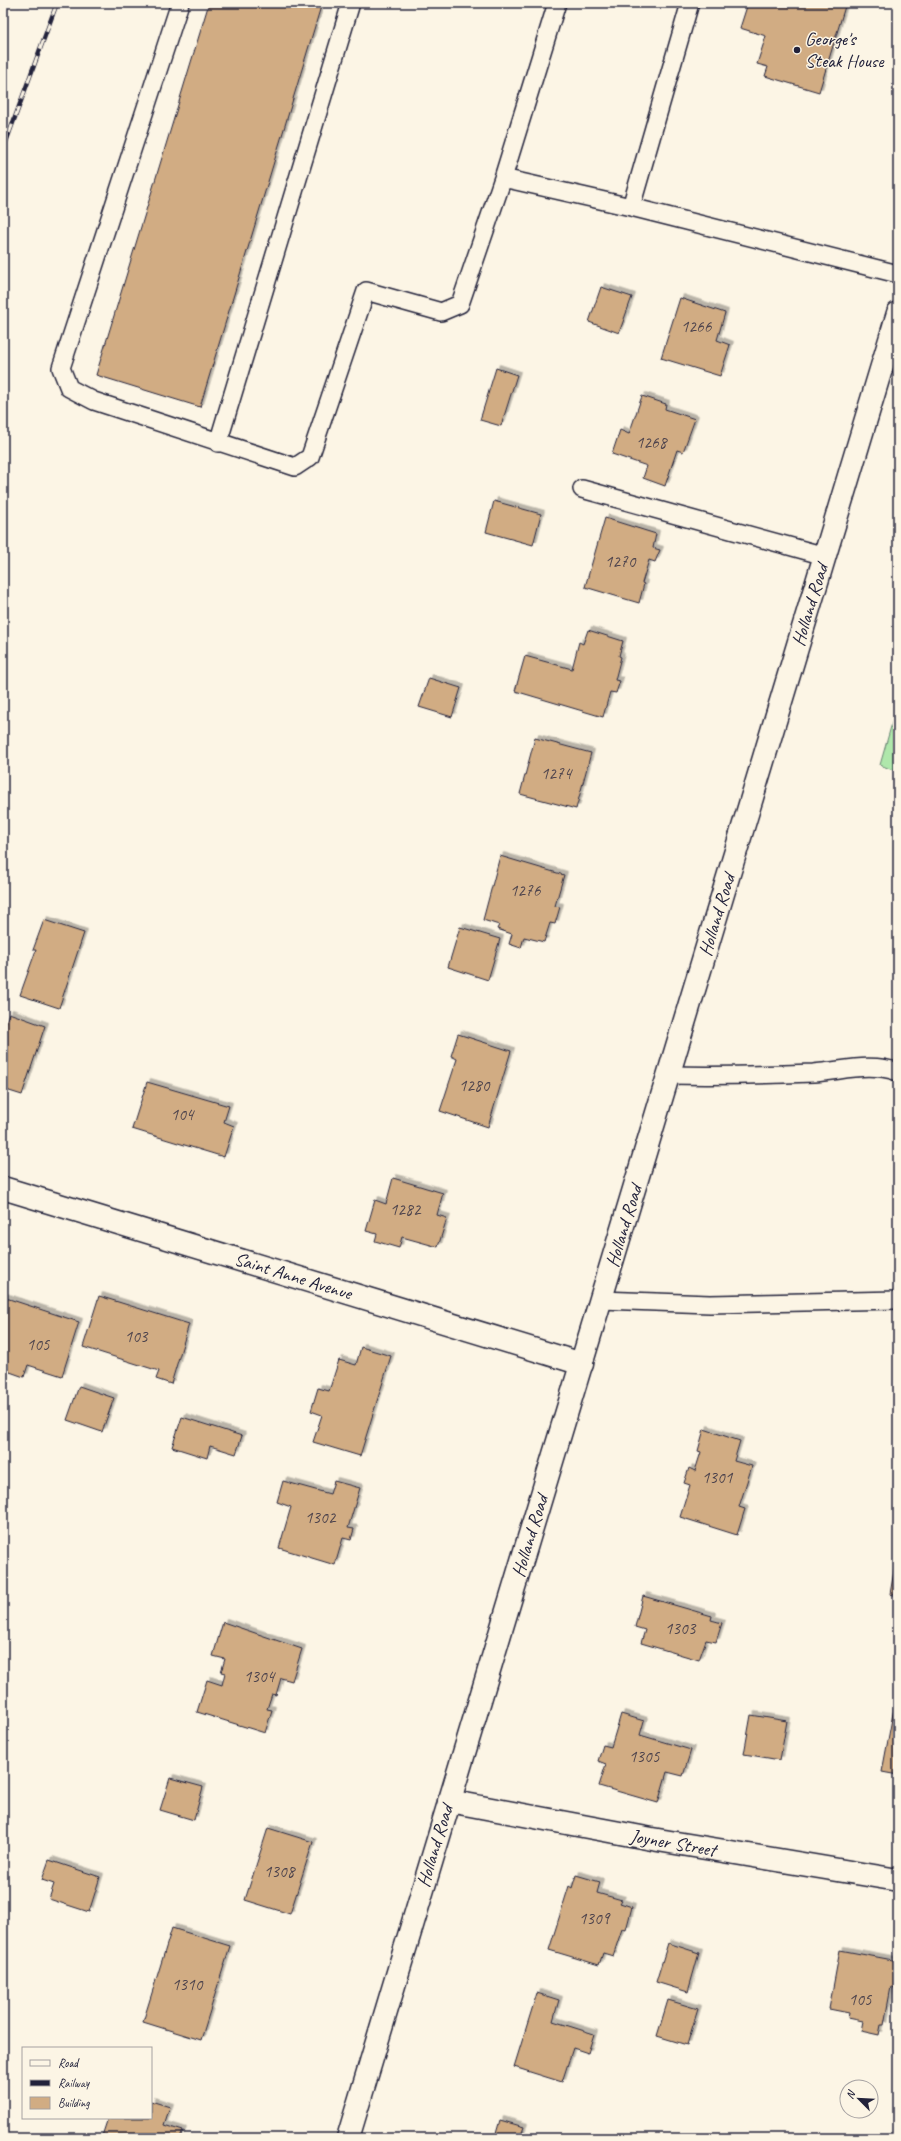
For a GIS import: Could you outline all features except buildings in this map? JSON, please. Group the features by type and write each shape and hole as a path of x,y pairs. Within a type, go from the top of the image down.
{"main road":[{"name":"Holland Road","path":"348,2138 898,313"},
{"name":"Saint Anne Avenue","path":"3,1188 582,1364"},
{"name":"Joyner Street","path":"449,1801 652,1839 898,1880"}],"lane":[{"path":"180,3 61,368 69,388 94,401 218,443 295,467 310,458 366,291 441,312 460,304 503,178 557,3"},
{"path":"218,443 350,3"},
{"path":"631,207 690,3"},
{"path":"503,178 631,207 898,274"},
{"path":"582,489 825,556"},
{"path":"669,1074 711,1076 815,1072 859,1066 887,1068 898,1072"},
{"path":"601,1300 710,1304 898,1300"}],"green space":[{"path":"898,702 898,772 880,765"}],"railway":[{"path":"3,150 57,3"}],"place":[{"name":"George's Steak House","path":"797,50"}]}
